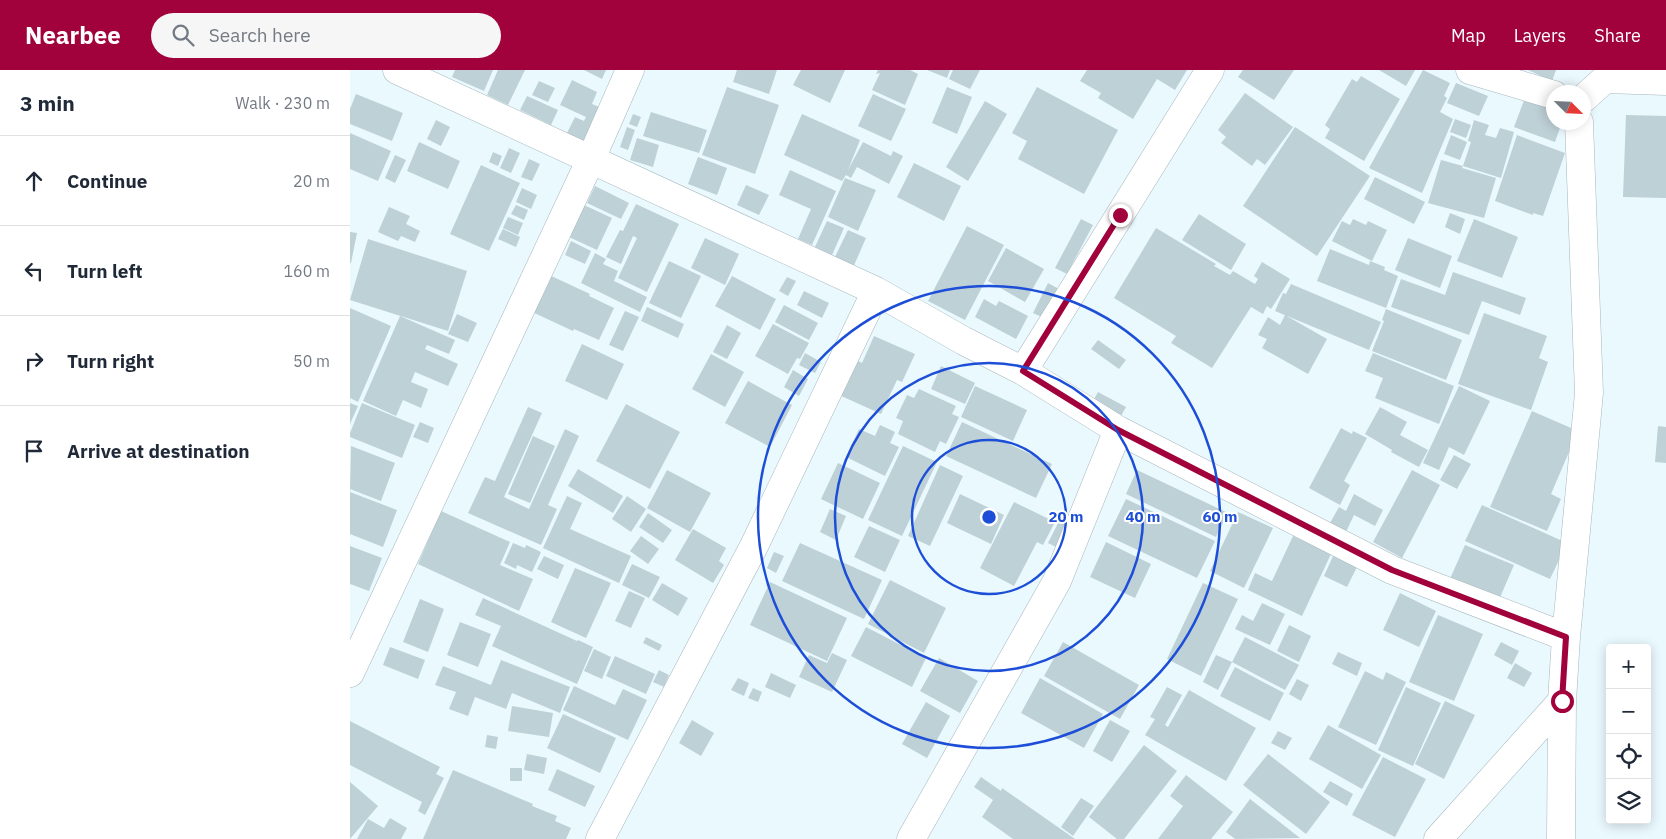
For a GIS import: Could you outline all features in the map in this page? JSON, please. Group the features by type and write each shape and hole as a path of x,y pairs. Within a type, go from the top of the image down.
{"street":[{"path":"397,70 876,291 964,341 1023,371 1118,430 1392,570 1566,637"},
{"path":"350,673 591,159 630,70"},
{"path":"1023,371 1210,70"},
{"path":"1470,70 1546,93"},
{"path":"1591,92 1605,79 1666,81"},
{"path":"1561,839 1562,701 1566,637 1589,393 1580,130"},
{"path":"600,839 754,546 876,291"},
{"path":"911,839 1057,580 1118,430"},
{"path":"1438,839 1562,701"}],"building":[{"path":"455,70 493,70 484,91 452,77"},
{"path":"498,70 525,70 508,105 487,95"},
{"path":"584,70 606,70 602,79"},
{"path":"737,70 777,70 769,94 733,82"},
{"path":"801,70 845,70 830,103 793,85"},
{"path":"878,70 910,70 918,74 905,105 872,90 880,73 876,74"},
{"path":"927,70 950,70 947,78"},
{"path":"953,70 980,70 970,89 949,79"},
{"path":"1087,70 1187,70 1175,90 1157,79 1133,119 1098,98 1101,93 1080,81"},
{"path":"1243,70 1294,70 1274,100 1238,77"},
{"path":"1379,70 1415,70 1406,86"},
{"path":"1423,70 1450,83 1444,96 1447,98 1440,112 1453,119 1422,193 1369,168"},
{"path":"1528,70 1556,70 1552,81"},
{"path":"1361,76 1400,99 1364,161 1325,138 1330,129 1325,125 1352,79 1357,82"},
{"path":"572,80 597,92 592,104 604,109 585,142 567,133 575,117 584,121 586,117 560,105"},
{"path":"539,81 555,88 548,102 532,95"},
{"path":"1456,83 1488,96 1479,116 1447,103"},
{"path":"727,87 779,105 755,174 702,155"},
{"path":"947,87 972,97 957,134 932,123"},
{"path":"1037,87 1118,130 1084,194 1018,159 1027,141 1012,133"},
{"path":"1245,93 1293,127 1265,165 1257,159 1252,166 1221,143 1226,137 1218,130"},
{"path":"356,94 403,113 392,141 350,124 350,109"},
{"path":"873,94 906,109 891,141 858,126"},
{"path":"1526,95 1546,102 1546,130 1559,130 1555,142 1514,127"},
{"path":"527,96 558,110 551,125 520,110"},
{"path":"985,101 1007,114 968,181 946,167"},
{"path":"651,112 707,130 699,153 643,136"},
{"path":"633,114 641,117 637,127 629,124"},
{"path":"802,114 860,140 848,170 863,142 891,156 893,151 903,156 889,184 857,167 851,178 846,175 842,181 784,155"},
{"path":"1626,115 1666,116 1666,198 1623,197"},
{"path":"1455,119 1471,125 1466,138 1450,132"},
{"path":"436,120 450,127 441,146 427,139"},
{"path":"1474,120 1489,125 1485,135 1496,138 1500,128 1514,132 1501,178 1463,166 1471,142 1468,141"},
{"path":"627,127 635,130 628,150 620,147"},
{"path":"1295,127 1370,176 1317,256 1243,206"},
{"path":"350,133 391,151 378,181 350,169"},
{"path":"1451,135 1467,142 1460,160 1444,154"},
{"path":"1517,135 1565,153 1543,216 1533,213 1533,215 1495,201"},
{"path":"637,138 659,145 653,167 630,160"},
{"path":"419,142 460,161 448,189 407,171"},
{"path":"509,148 520,153 511,173 500,168"},
{"path":"493,152 502,156 498,166 489,162"},
{"path":"395,155 406,160 395,183 385,178"},
{"path":"698,157 727,168 717,195 688,184"},
{"path":"529,159 540,164 532,181 521,177"},
{"path":"1441,160 1496,178 1484,218 1428,203"},
{"path":"914,163 961,186 944,221 897,197"},
{"path":"481,165 520,183 489,251 450,234"},
{"path":"790,170 836,191 812,245 798,239 811,209 779,195"},
{"path":"1375,177 1425,202 1414,224 1364,199"},
{"path":"845,178 876,190 858,231 828,217"},
{"path":"746,185 769,195 759,215 737,205"},
{"path":"595,186 629,203 621,219 587,203"},
{"path":"522,188 537,195 531,209 516,202"},
{"path":"636,204 679,224 647,292 618,278 637,238 633,236 621,264 606,257 620,230 623,231"},
{"path":"516,205 528,210 524,220 511,214"},
{"path":"584,205 612,218 597,250 569,237"},
{"path":"389,207 410,216 406,224 420,231 415,242 401,236 398,241 378,232"},
{"path":"1450,213 1465,219 1460,234 1445,227"},
{"path":"1199,214 1246,244 1231,270 1182,240"},
{"path":"508,217 523,223 518,235 503,228"},
{"path":"1081,219 1093,225 1067,274 1055,268"},
{"path":"1353,219 1366,225 1368,221 1387,230 1372,261 1332,241 1342,221 1350,225"},
{"path":"1474,219 1518,237 1502,278 1457,261"},
{"path":"827,221 844,228 832,255 815,247"},
{"path":"967,226 1004,245 965,320 928,301"},
{"path":"1156,228 1216,264 1214,266 1230,275 1233,271 1255,284 1258,279 1254,276 1262,262 1290,279 1271,309 1267,306 1263,314 1251,307 1212,368 1171,343 1176,336 1114,298"},
{"path":"503,229 520,237 516,247 498,239"},
{"path":"848,230 866,238 852,270 833,261"},
{"path":"350,232 357,233 351,263 350,263"},
{"path":"705,238 739,254 725,285 691,268"},
{"path":"1408,238 1452,256 1440,288 1395,270"},
{"path":"368,239 467,271 448,331 350,300"},
{"path":"571,241 591,251 585,264 565,255"},
{"path":"1006,248 1044,269 1025,302 988,281"},
{"path":"1330,249 1369,265 1370,261 1385,267 1384,270 1398,276 1386,308 1317,281"},
{"path":"595,253 606,259 603,264 618,271 614,281 647,297 640,312 581,283"},
{"path":"669,261 701,276 681,318 649,303"},
{"path":"1453,272 1526,298 1520,315 1482,301 1469,335 1391,307 1401,279 1445,295"},
{"path":"547,274 590,294 589,296 614,308 599,340 574,329 573,331 530,311"},
{"path":"732,276 776,299 760,330 715,306"},
{"path":"787,277 796,281 788,296 779,291"},
{"path":"1048,283 1059,289 1044,318 1033,313"},
{"path":"1291,284 1381,322 1369,350 1275,311 1283,293 1286,294"},
{"path":"804,291 829,303 822,318 797,305"},
{"path":"984,299 996,306 999,301 1028,316 1016,339 975,317"},
{"path":"784,305 818,323 809,340 775,322"},
{"path":"647,307 684,324 678,338 641,321"},
{"path":"350,308 391,326 358,402 350,398"},
{"path":"1386,309 1462,340 1446,380 1372,351 1384,321 1382,320"},
{"path":"625,311 639,317 623,351 609,345"},
{"path":"1484,313 1547,336 1539,358 1548,362 1531,410 1458,384"},
{"path":"457,314 477,323 468,342 448,334"},
{"path":"1285,315 1327,339 1308,374 1262,348 1267,339 1258,335 1268,317 1280,325"},
{"path":"400,316 455,340 449,354 427,345 425,349 458,364 448,386 415,372 411,382 428,389 421,408 403,400 396,416 363,401"},
{"path":"773,324 809,343 800,359 797,358 788,374 755,356"},
{"path":"727,325 741,333 727,359 713,352"},
{"path":"874,336 915,354 902,382 897,380 881,414 837,394 854,359 862,363"},
{"path":"1098,340 1126,360 1119,369 1091,349"},
{"path":"582,344 624,364 607,400 565,381"},
{"path":"805,353 821,362 815,373 799,365"},
{"path":"1373,353 1454,386 1439,424 1375,398 1383,378 1365,371"},
{"path":"711,354 744,372 725,407 692,389"},
{"path":"941,366 975,383 965,404 931,389"},
{"path":"793,370 808,379 799,396 784,387"},
{"path":"748,381 792,405 770,447 725,423"},
{"path":"975,386 1027,410 1013,441 961,417"},
{"path":"1459,386 1490,401 1464,455 1449,447 1439,470 1423,463"},
{"path":"919,389 956,406 952,414 959,417 946,444 940,441 935,452 898,434 903,421 896,418 907,395 914,398"},
{"path":"1098,392 1126,407 1121,416 1093,401"},
{"path":"350,403 358,406 350,424"},
{"path":"362,403 415,425 402,458 350,437"},
{"path":"626,404 680,432 650,489 596,461"},
{"path":"528,407 542,413 504,497 529,509 565,429 579,436 548,505 557,509 541,545 468,513 485,477 495,481"},
{"path":"1380,407 1407,422 1400,435 1428,450 1419,467 1391,452 1392,450 1365,434"},
{"path":"1532,411 1578,431 1551,494 1561,499 1547,531 1490,507"},
{"path":"420,422 434,428 428,443 413,437"},
{"path":"962,422 1052,464 1036,498 946,456"},
{"path":"880,425 895,432 890,443 899,447 885,476 846,457 859,429 875,436"},
{"path":"1658,426 1666,427 1666,463 1655,462"},
{"path":"1341,428 1352,434 1353,431 1367,438 1344,481 1350,485 1340,505 1309,488"},
{"path":"533,436 555,446 530,503 508,494"},
{"path":"351,446 395,463 381,501 350,489"},
{"path":"903,446 937,462 902,536 868,520"},
{"path":"1454,455 1471,464 1457,489 1440,480"},
{"path":"838,463 880,483 863,519 821,499"},
{"path":"940,465 963,476 930,546 908,536"},
{"path":"578,469 623,496 613,513 568,486"},
{"path":"667,470 711,493 690,532 647,508"},
{"path":"1137,470 1228,513 1216,537 1126,494"},
{"path":"1412,470 1440,485 1402,558 1373,542"},
{"path":"350,492 397,510 383,547 350,534"},
{"path":"960,494 1004,515 991,544 947,523"},
{"path":"1354,494 1383,510 1375,526 1354,515 1346,532 1330,523 1339,507 1346,511"},
{"path":"567,496 582,503 570,529 631,556 619,583 543,548"},
{"path":"627,496 646,509 631,532 612,519"},
{"path":"1126,499 1215,541 1197,578 1108,536"},
{"path":"1014,502 1055,522 1043,545 1037,542 1014,586 980,568"},
{"path":"1482,505 1567,543 1550,579 1465,541"},
{"path":"830,509 846,516 836,540 820,532"},
{"path":"441,511 510,542 500,565 533,579 519,611 418,564"},
{"path":"1238,512 1273,528 1244,588 1210,571"},
{"path":"648,513 672,530 663,543 639,527"},
{"path":"1062,515 1075,521 1060,549 1048,543"},
{"path":"869,526 900,540 885,572 854,557"},
{"path":"693,529 726,548 719,561 724,565 713,583 675,560"},
{"path":"641,536 659,549 648,564 630,551"},
{"path":"1293,536 1331,554 1302,616 1248,590 1255,573 1272,581"},
{"path":"1106,542 1151,564 1135,598 1090,577"},
{"path":"513,543 525,548 526,545 541,552 532,572 517,565 516,569 504,563"},
{"path":"800,543 882,580 864,619 782,581"},
{"path":"1465,545 1514,565 1498,602 1449,581"},
{"path":"350,546 382,558 369,591 350,584"},
{"path":"774,552 784,556 776,573 767,568"},
{"path":"544,556 564,565 558,579 537,569"},
{"path":"1333,556 1357,567 1347,587 1324,576"},
{"path":"632,564 660,577 649,598 622,585"},
{"path":"575,568 611,583 586,638 551,622"},
{"path":"890,580 946,608 924,653 868,624"},
{"path":"770,582 847,618 827,661 750,625"},
{"path":"662,583 688,598 678,616 652,600"},
{"path":"1203,583 1238,599 1201,676 1167,659"},
{"path":"629,591 645,598 631,628 615,621"},
{"path":"1400,593 1436,611 1419,647 1383,630"},
{"path":"483,598 593,647 577,684 492,646 501,626 475,615"},
{"path":"420,599 444,609 428,652 403,642"},
{"path":"1262,603 1285,614 1270,645 1235,629 1242,615 1253,621"},
{"path":"1438,615 1483,634 1454,701 1409,682"},
{"path":"460,622 491,634 478,667 447,655"},
{"path":"1289,625 1311,636 1299,662 1277,651"},
{"path":"866,627 926,658 912,687 851,656"},
{"path":"646,637 662,645 659,651 643,643"},
{"path":"1245,637 1299,665 1285,690 1232,662"},
{"path":"1063,642 1139,685 1120,719 1044,676"},
{"path":"1501,642 1519,651 1512,665 1494,655"},
{"path":"390,647 425,660 418,679 383,665"},
{"path":"594,649 611,657 602,679 584,671"},
{"path":"1338,652 1362,663 1357,676 1332,664"},
{"path":"832,653 847,660 832,692 799,677 809,655 827,663"},
{"path":"1216,655 1232,662 1218,690 1203,682"},
{"path":"615,656 655,674 646,694 606,676"},
{"path":"939,658 978,681 960,713 920,691"},
{"path":"501,660 570,687 560,713 512,693 506,709 475,697 468,716 449,709 456,692 435,685 443,666 491,685"},
{"path":"1515,663 1532,673 1524,687 1507,678"},
{"path":"1235,667 1284,693 1270,721 1220,696"},
{"path":"659,670 669,675 664,687 653,682"},
{"path":"1365,671 1383,680 1386,672 1406,682 1376,745 1338,727"},
{"path":"771,673 796,685 790,698 765,687"},
{"path":"738,678 749,683 744,696 731,690"},
{"path":"1040,678 1103,714 1084,748 1021,713"},
{"path":"1297,679 1309,685 1301,701 1289,694"},
{"path":"574,686 615,705 623,689 647,700 628,740 563,710"},
{"path":"1167,687 1182,695 1165,725 1168,727 1189,690 1256,728 1226,781 1145,735 1155,719 1150,717"},
{"path":"1406,687 1441,703 1413,766 1378,750"},
{"path":"753,688 762,692 758,702 748,698"},
{"path":"1445,701 1475,715 1444,779 1415,764"},
{"path":"926,702 950,716 927,758 902,744"},
{"path":"512,706 553,713 549,737 508,731"},
{"path":"563,714 616,738 600,773 547,748"},
{"path":"692,720 714,733 701,756 679,743"},
{"path":"1110,720 1130,731 1112,762 1093,751"},
{"path":"350,721 440,767 436,774 444,778 425,815 418,811 422,802 350,765"},
{"path":"1328,725 1381,755 1362,789 1309,759"},
{"path":"1278,731 1292,738 1285,750 1271,743"},
{"path":"487,735 498,737 496,749 485,747"},
{"path":"1144,745 1177,771 1124,839 1117,839 1089,817"},
{"path":"527,754 547,758 544,774 524,770"},
{"path":"1268,754 1330,802 1306,834 1243,785"},
{"path":"1383,757 1426,779 1395,837 1352,815"},
{"path":"510,768 522,768 522,781 510,781"},
{"path":"557,769 595,786 585,807 548,790"},
{"path":"453,770 557,816 555,821 571,828 566,839 423,839"},
{"path":"1186,775 1233,812 1211,839 1158,839 1183,806 1170,796"},
{"path":"981,777 1001,791 1002,788 1075,839 1013,839 982,817 993,800 974,787"},
{"path":"1330,781 1353,794 1347,806 1323,792"},
{"path":"350,782 378,806 350,839"},
{"path":"1081,798 1094,806 1073,836 1061,827"},
{"path":"1250,799 1300,838 1235,839 1226,832"},
{"path":"390,818 407,828 401,839 357,839 368,819 384,828"}],"route":[{"path":"1120,215 1023,371 1118,430 1392,570 1566,637 1562,701"}]}
